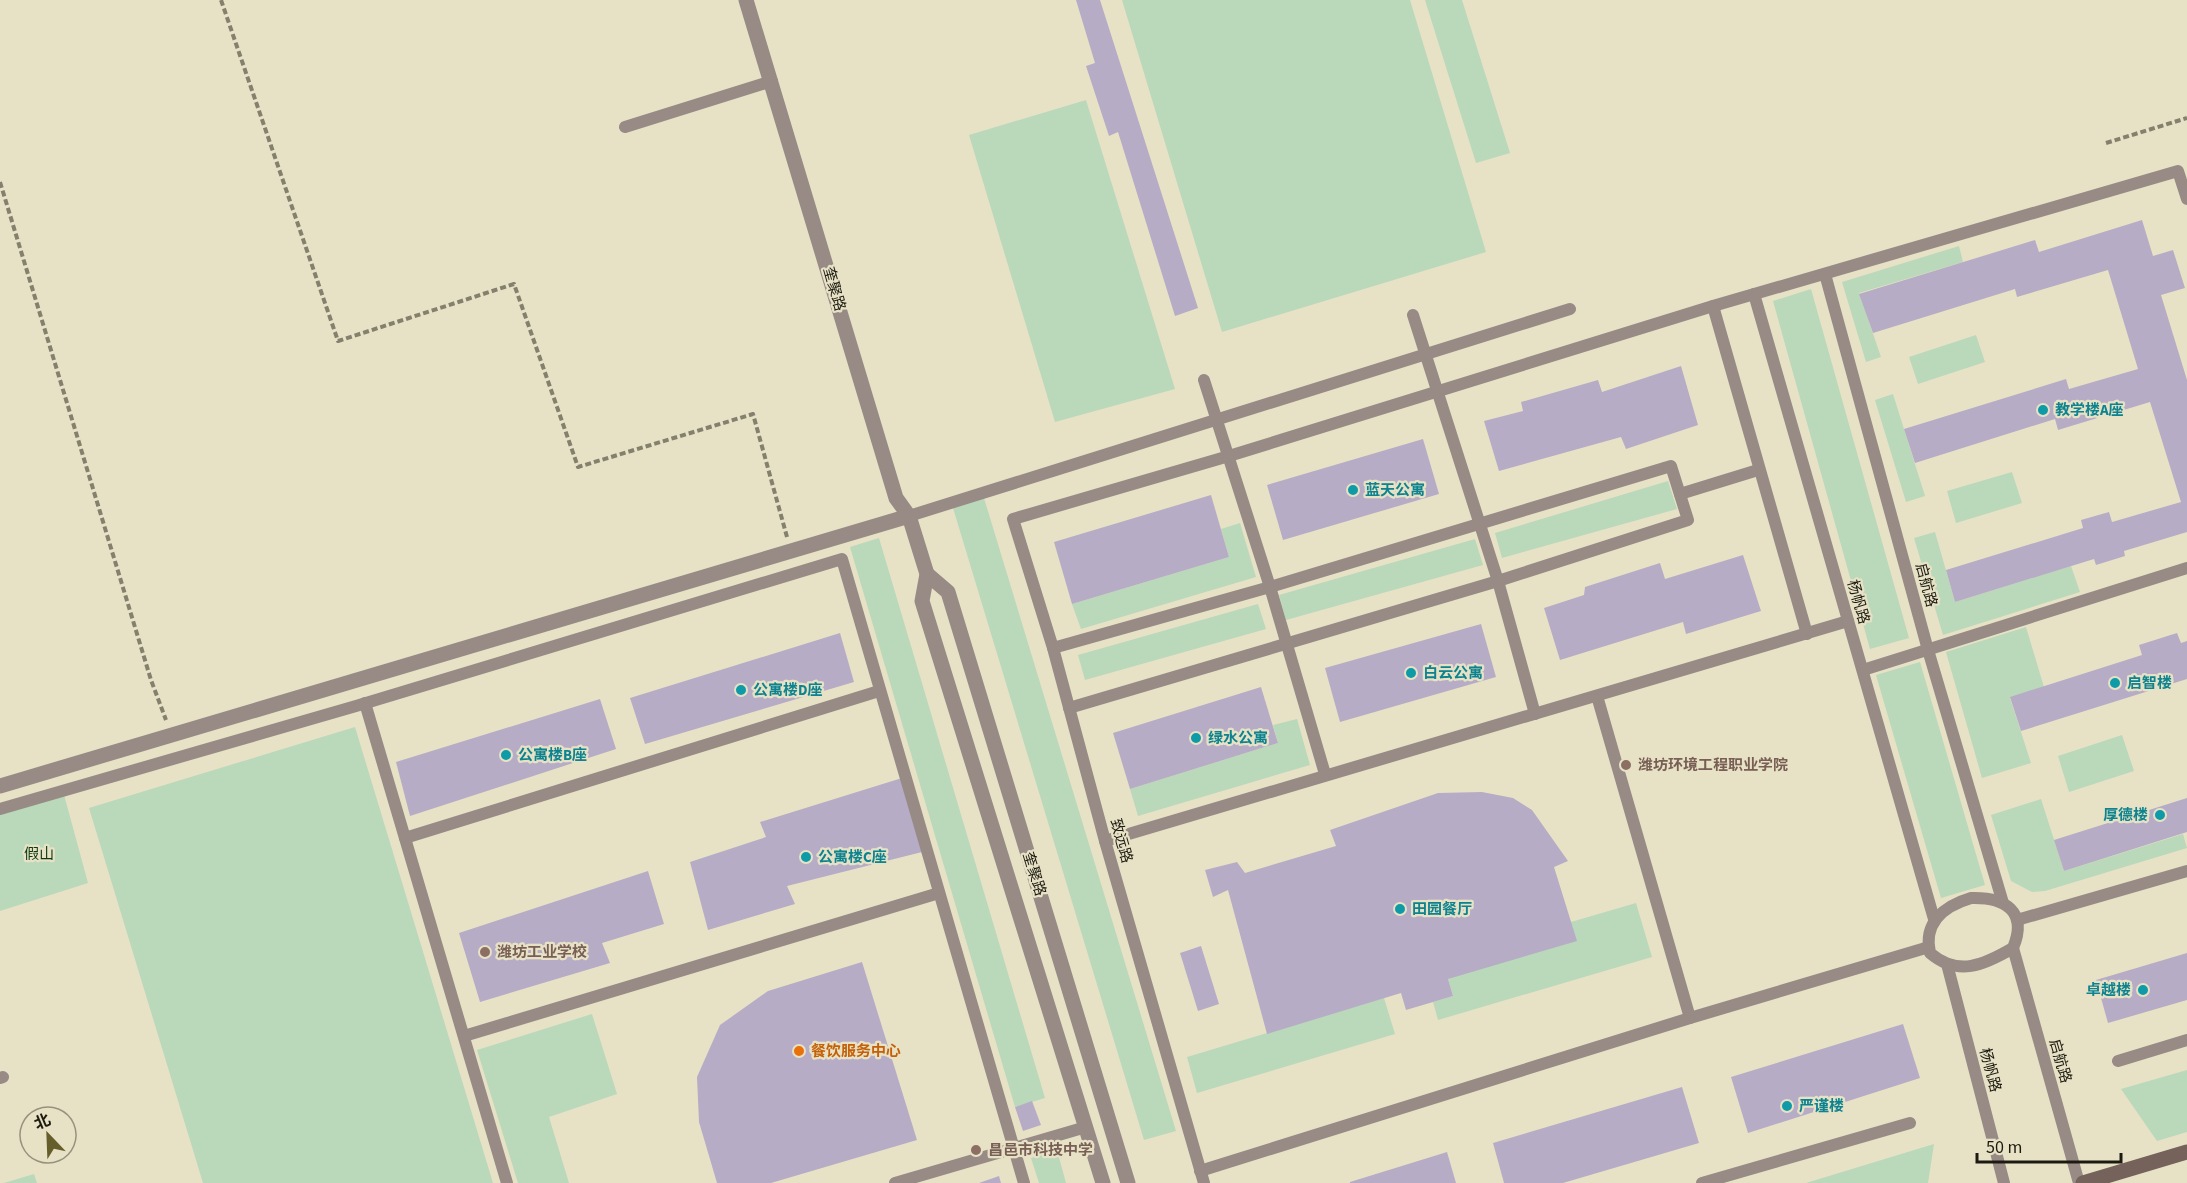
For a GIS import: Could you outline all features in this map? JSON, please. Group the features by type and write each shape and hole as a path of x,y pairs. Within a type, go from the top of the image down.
{"main road":[{"path":"2081,1183 2187,1152"}],"street":[{"name":"奎聚路","path":"746,0 896,498 909,516 927,574 922,602 1102,1183"},
{"path":"0,786 909,516"},
{"name":"奎聚路","path":"927,574 948,592 1128,1183"}],"lane":[{"path":"625,128 772,81"},
{"path":"1229,456 1713,306 2178,171 2187,199"},
{"name":"启航路","path":"1825,274 1928,650 2003,903"},
{"name":"杨帆路","path":"1754,294 1935,919"},
{"path":"1713,306 1758,470 1807,634"},
{"path":"909,516 1426,356 1570,309"},
{"path":"1413,315 1498,581 1535,714"},
{"path":"1204,380 1270,587 1325,774"},
{"name":"致远路","path":"1202,1177 1105,841 1053,648 1013,519 1229,456"},
{"path":"1053,648 1270,587 1671,466 1688,520 1498,581 1069,708"},
{"path":"1680,494 1758,470"},
{"path":"0,809 365,703 842,559 1024,1183"},
{"path":"1863,670 2187,568"},
{"path":"1105,841 1848,621"},
{"path":"405,838 879,691"},
{"path":"1598,696 1690,1018"},
{"path":"365,703 507,1183"},
{"path":"2018,920 2187,871"},
{"path":"464,1036 939,893"},
{"path":"1971,898 1994,898 2003,903 2018,920 2017,937 2013,948 1976,965 1959,967 1947,964 1930,953 1928,932 1935,919 1947,909 1971,898"},
{"path":"1202,1177 1690,1018 1929,947"},
{"name":"启航路","path":"2013,948 2081,1183"},
{"name":"杨帆路","path":"1947,964 2004,1183"},
{"path":"2118,1060 2187,1040"},
{"path":"1702,1183 1910,1123"},
{"path":"896,1183 1086,1127"}],"path":[{"path":"221,0 338,341 514,284 578,467 753,414 792,552"},
{"path":"2106,143 2187,118"},
{"path":"0,182 151,680 167,722 187,730"}],"green space":[{"path":"1122,0 1410,0 1486,252 1222,332"},
{"path":"1425,0 1462,0 1510,153 1476,163"},
{"path":"1086,100 1175,389 1055,422 969,135"},
{"path":"1959,246 1963,262 1859,293 1881,357 1866,362 1842,282"},
{"path":"1811,289 1909,638 1870,649 1773,301"},
{"path":"1976,335 1985,362 1918,384 1909,357"},
{"path":"1893,394 1925,496 1906,502 1875,400"},
{"path":"2012,472 2022,503 1956,523 1947,491"},
{"path":"1668,481 1677,509 1502,558 1495,533"},
{"path":"984,498 1176,1131 1144,1140 953,508"},
{"path":"1240,523 1256,577 1081,629 1072,604 1229,557 1221,529"},
{"path":"1935,532 1955,602 2071,566 2080,592 1943,635 1914,538"},
{"path":"879,538 1045,1098 1015,1107 850,547"},
{"path":"1475,539 1483,565 1286,620 1279,595"},
{"path":"1258,604 1266,629 1085,680 1078,655"},
{"path":"2026,627 2044,687 2010,698 2031,763 1982,778 1946,652"},
{"path":"1920,662 1985,885 1941,898 1876,675"},
{"path":"1297,719 1310,765 1138,816 1130,789 1278,743 1273,725"},
{"path":"355,727 493,1183 203,1183 89,808"},
{"path":"2122,735 2134,771 2069,792 2058,756"},
{"name":"假山","path":"63,791 88,883 0,911 0,809"},
{"path":"2041,799 2064,871 2183,834 2187,848 2045,891 2032,892 2011,881 1991,815"},
{"path":"1636,903 1652,957 1438,1020 1433,1002 1453,996 1448,979 1571,922"},
{"path":"1384,998 1395,1034 1197,1093 1187,1057"},
{"path":"592,1014 617,1094 549,1117 569,1183 518,1183 477,1050"},
{"path":"2187,1070 2187,1132 2157,1141 2121,1089"},
{"path":"1934,1144 1928,1183 1806,1183"},
{"path":"1057,1150 1066,1183 1039,1183 1031,1158"},
{"path":"34,1174 37,1183 4,1183"}],"building":[{"path":"1076,0 1100,0 1198,308 1175,316 1118,132 1109,136 1086,66 1095,63"},
{"name":"教学楼A座","path":"2142,220 2153,256 2173,250 2185,288 2161,295 2187,380 2187,532 2124,551 2125,556 2096,565 2094,559 1955,602 1946,570 2083,528 2081,520 2109,512 2112,522 2181,502 2150,402 2058,430 2055,419 1915,463 1904,429 2066,379 2069,389 2138,369 2108,270 2017,297 2015,289 1873,333 1859,294 2035,240 2039,252"},
{"path":"1681,366 1698,425 1626,449 1621,437 1499,471 1484,421 1523,411 1521,402 1598,380 1602,392"},
{"name":"蓝天公寓","path":"1423,439 1439,494 1283,540 1267,485"},
{"path":"1211,495 1229,557 1072,604 1054,542"},
{"path":"1743,555 1761,611 1686,634 1683,622 1560,660 1544,608 1584,595 1585,587 1660,563 1665,579"},
{"name":"白云公寓","path":"1481,624 1496,677 1340,722 1325,668"},
{"name":"公寓楼D座","path":"840,633 854,682 645,744 630,698"},
{"name":"启智楼","path":"2177,633 2181,643 2187,641 2187,679 2021,731 2010,697 2142,655 2139,645"},
{"name":"绿水公寓","path":"1261,687 1278,743 1130,789 1113,733"},
{"name":"公寓楼B座","path":"600,699 616,749 410,816 396,762"},
{"name":"公寓楼C座","path":"902,778 926,851 787,886 795,904 708,930 690,862 766,837 760,822"},
{"name":"田园餐厅","path":"1482,792 1513,798 1532,810 1568,861 1554,867 1577,941 1448,979 1453,996 1433,1002 1406,1010 1401,993 1267,1034 1228,890 1213,897 1205,870 1237,862 1245,873 1336,846 1330,830 1438,793"},
{"name":"厚德楼","path":"2187,798 2187,832 2064,871 2054,840"},
{"path":"648,871 664,924 602,943 610,963 480,1002 459,933"},
{"path":"1201,946 1219,1004 1198,1011 1180,953"},
{"name":"卓越楼","path":"2187,953 2187,1000 2108,1023 2096,980"},
{"name":"餐饮服务中心","path":"862,962 917,1140 771,1183 717,1183 699,1122 697,1077 720,1025 768,991"},
{"name":"严谨楼","path":"1903,1024 1920,1078 1748,1133 1731,1077"},
{"path":"1682,1087 1699,1143 1563,1183 1504,1183 1493,1143"},
{"path":"1032,1101 1041,1125 1023,1131 1015,1107"},
{"path":"1447,1152 1456,1183 1350,1183 1350,1182"},
{"path":"999,1176 1001,1183 979,1183"}],"place":[{"name":"教学楼A座","path":"2043,410"},
{"name":"蓝天公寓","path":"1353,490"},
{"name":"白云公寓","path":"1411,673"},
{"name":"启智楼","path":"2115,683"},
{"name":"公寓楼D座","path":"741,690"},
{"name":"绿水公寓","path":"1196,738"},
{"name":"公寓楼B座","path":"506,755"},
{"name":"潍坊环境工程职业学院","path":"1626,765"},
{"name":"厚德楼","path":"2160,815"},
{"name":"公寓楼C座","path":"806,857"},
{"name":"田园餐厅","path":"1400,909"},
{"name":"潍坊工业学校","path":"485,952"},
{"name":"卓越楼","path":"2143,990"},
{"name":"餐饮服务中心","path":"799,1051"},
{"name":"严谨楼","path":"1787,1106"},
{"name":"昌邑市科技中学","path":"976,1150"}]}
